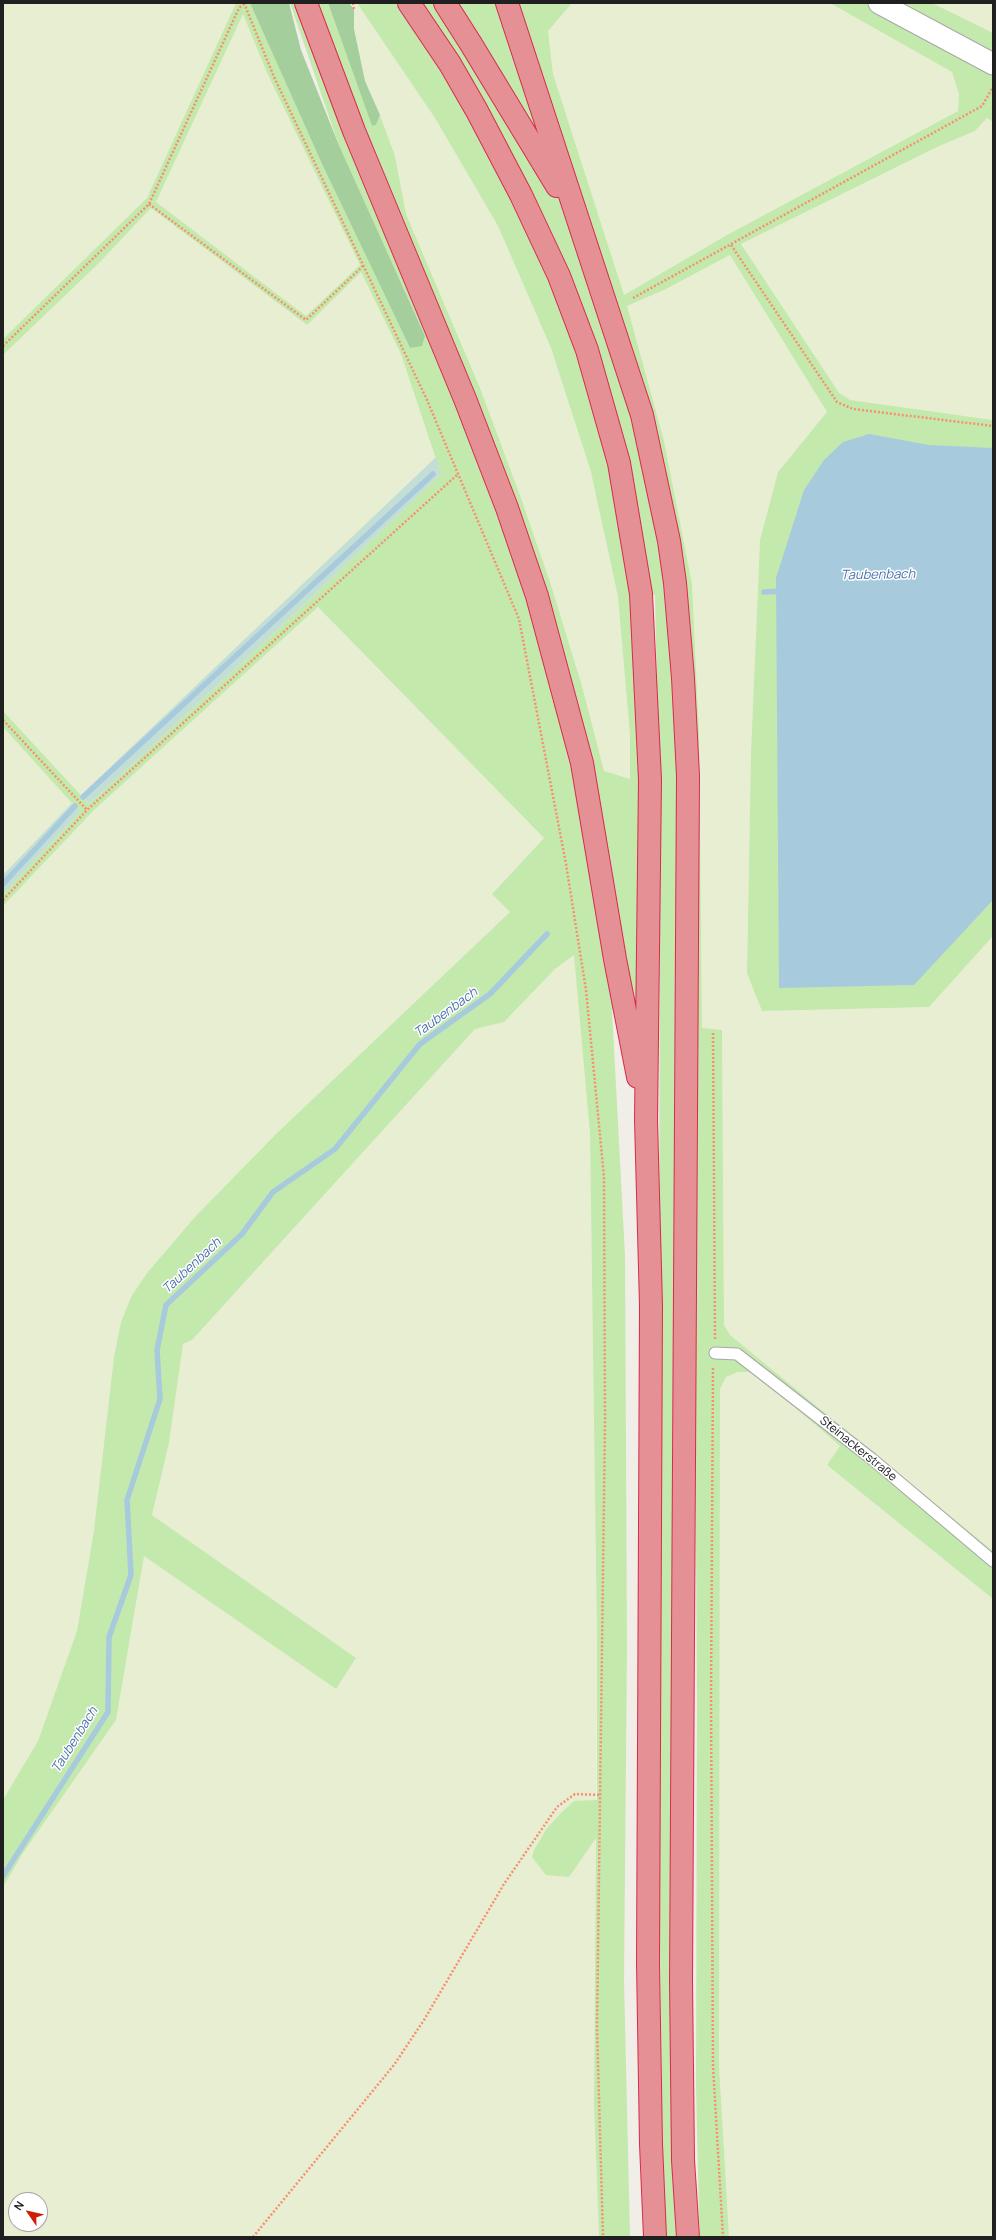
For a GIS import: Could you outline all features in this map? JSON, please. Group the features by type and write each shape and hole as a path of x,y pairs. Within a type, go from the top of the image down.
{"highway":[{"path":"306,3 354,130 466,399 507,508 537,596 582,763 615,959 646,1120"},
{"path":"409,3 450,64 477,111 559,276 587,350 619,463 641,594 650,780 646,1120 651,1306 648,1963 650,2144 655,2237"},
{"path":"444,3 479,57 578,222"},
{"path":"506,3 621,348 644,422 670,548 683,678 688,776 688,895 681,1980 683,2160 688,2237"}],"street":[{"path":"879,3 993,64"}],"lane":[{"name":"Steinackerstraße","path":"715,1353 737,1354 872,1459 993,1561"}],"path":[{"path":"3,346 149,204 239,8 244,3 274,77 427,400 457,475 487,540 519,619 566,864 586,990 604,1177 606,1422 597,2028 603,2237"},
{"path":"353,3 354,9"},
{"path":"633,298 982,106 993,87"},
{"path":"149,204 306,320 364,265"},
{"path":"731,245 838,402 853,409 993,426"},
{"path":"3,900 87,810 457,475"},
{"path":"3,720 87,810"},
{"path":"713,1033 715,1353 712,1382 710,1699 713,2066 723,2237"},
{"path":"253,2237 394,2064 424,2020 504,1884 557,1807 575,1794 601,1795"}],"green space":[{"path":"3,3 236,3 147,198 3,339"},
{"path":"236,3 250,3 322,164 410,348 422,345 425,336 338,143 290,3 328,3 372,126 376,125 380,115 395,156 406,214 480,388 521,498 551,585 582,686 604,771 630,779 630,735 618,597 591,472 551,348 498,226 435,118 357,3 572,3 548,31 553,74 624,295 727,235 958,111 959,94 952,72 830,3 932,3 993,33 993,122 987,118 975,131 937,147 741,244 839,393 850,400 993,420 993,936 929,1007 762,1011 747,973 751,753 760,540 778,472 827,412 730,255 664,290 627,306 664,441 692,584 699,733 702,1028 722,1030 724,1325 730,1335 993,1551 993,1599 827,1465 840,1446 760,1377 749,1372 738,1372 726,1377 720,1389 719,2065 729,2237 700,2237 699,2216 696,2087 697,1707 693,1027 672,662 679,819 675,1094 678,2237 664,2237 658,1789 660,822 655,595 635,596 641,784 641,1006 612,1010 625,1256 627,1647 624,1980 630,2237 599,2237 594,2103 596,1838 569,1877 546,1875 532,1857 534,1850 547,1828 574,1801 597,1800 597,1638 590,1134 574,955 555,969 504,1022 475,1029 192,1340 183,1344 169,1443 152,1515 356,1658 336,1689 144,1556 116,1720 23,1853 3,1887 3,1800 38,1741 77,1631 94,1530 114,1357 121,1322 131,1297 147,1273 194,1218 275,1135 510,912 492,894 544,838 318,607 94,810 3,906 3,894 80,812 3,727 3,711 89,804 258,648 441,474 401,354 361,272 307,325 151,208 99,263 3,355 3,339 147,198","holes":["243,14 268,75 360,265 306,316 156,202"]},
{"path":"250,3 289,3 301,50 338,143 425,336 422,346 410,348 322,164"},
{"path":"328,3 349,3 354,9 354,29 365,81 380,115 376,125 372,126"},
{"path":"353,3 357,3 435,118 498,226 551,348 591,472 618,597 630,735 631,779 604,772 582,686 551,585 521,498 480,388 406,214 395,156 380,115 365,81 354,29"},
{"path":"572,3 830,3 952,72 959,94 958,111 727,235 624,295 553,74 548,31"},
{"path":"932,3 993,3 993,33 992,33"},
{"path":"244,14 268,75 360,265 306,316 156,202 240,19"},
{"path":"987,118 993,122 993,420 850,400 838,393 741,244 937,147 974,131"},
{"path":"151,208 306,325 361,272 401,354 436,457 81,795 3,711 3,355 99,263"},
{"path":"730,255 827,412 778,472 760,540 751,753 747,973 762,1011 929,1007 993,936 993,1551 730,1335 724,1325 722,1030 702,1028 699,733 692,584 627,306 664,290"},
{"path":"318,607 544,838 492,893 510,912 275,1135 194,1218 147,1273 131,1297 121,1322 114,1357 94,1530 77,1631 38,1741 3,1800 3,906 94,810"},
{"path":"3,727 72,803 3,875"},
{"path":"574,955 590,1134 597,1638 594,2103 599,2237 3,2237 3,1887 23,1853 116,1720 144,1556 336,1689 356,1659 152,1515 169,1443 183,1344 192,1340 475,1029 504,1022 555,969"},
{"path":"738,1372 749,1372 760,1377 840,1446 827,1465 993,1599 993,2237 729,2237 719,2065 720,1389 726,1376"}],"shaded area":[{"path":"436,457 441,474 258,648 89,804 81,795"},
{"path":"72,803 80,812 3,894 3,875"}],"water":[{"path":"869,434 929,445 993,448 993,900 914,985 779,988 776,578 804,490 824,460 843,442"}],"waterway":[{"path":"83,797 433,474"},
{"name":"Taubenbach","path":"764,592 783,591"},
{"path":"3,884 75,806"},
{"name":"Taubenbach","path":"3,1876 108,1712 109,1637 131,1575 127,1500 160,1399 157,1350 166,1305 242,1234 273,1192 335,1149 420,1044 490,994 547,934"}]}
